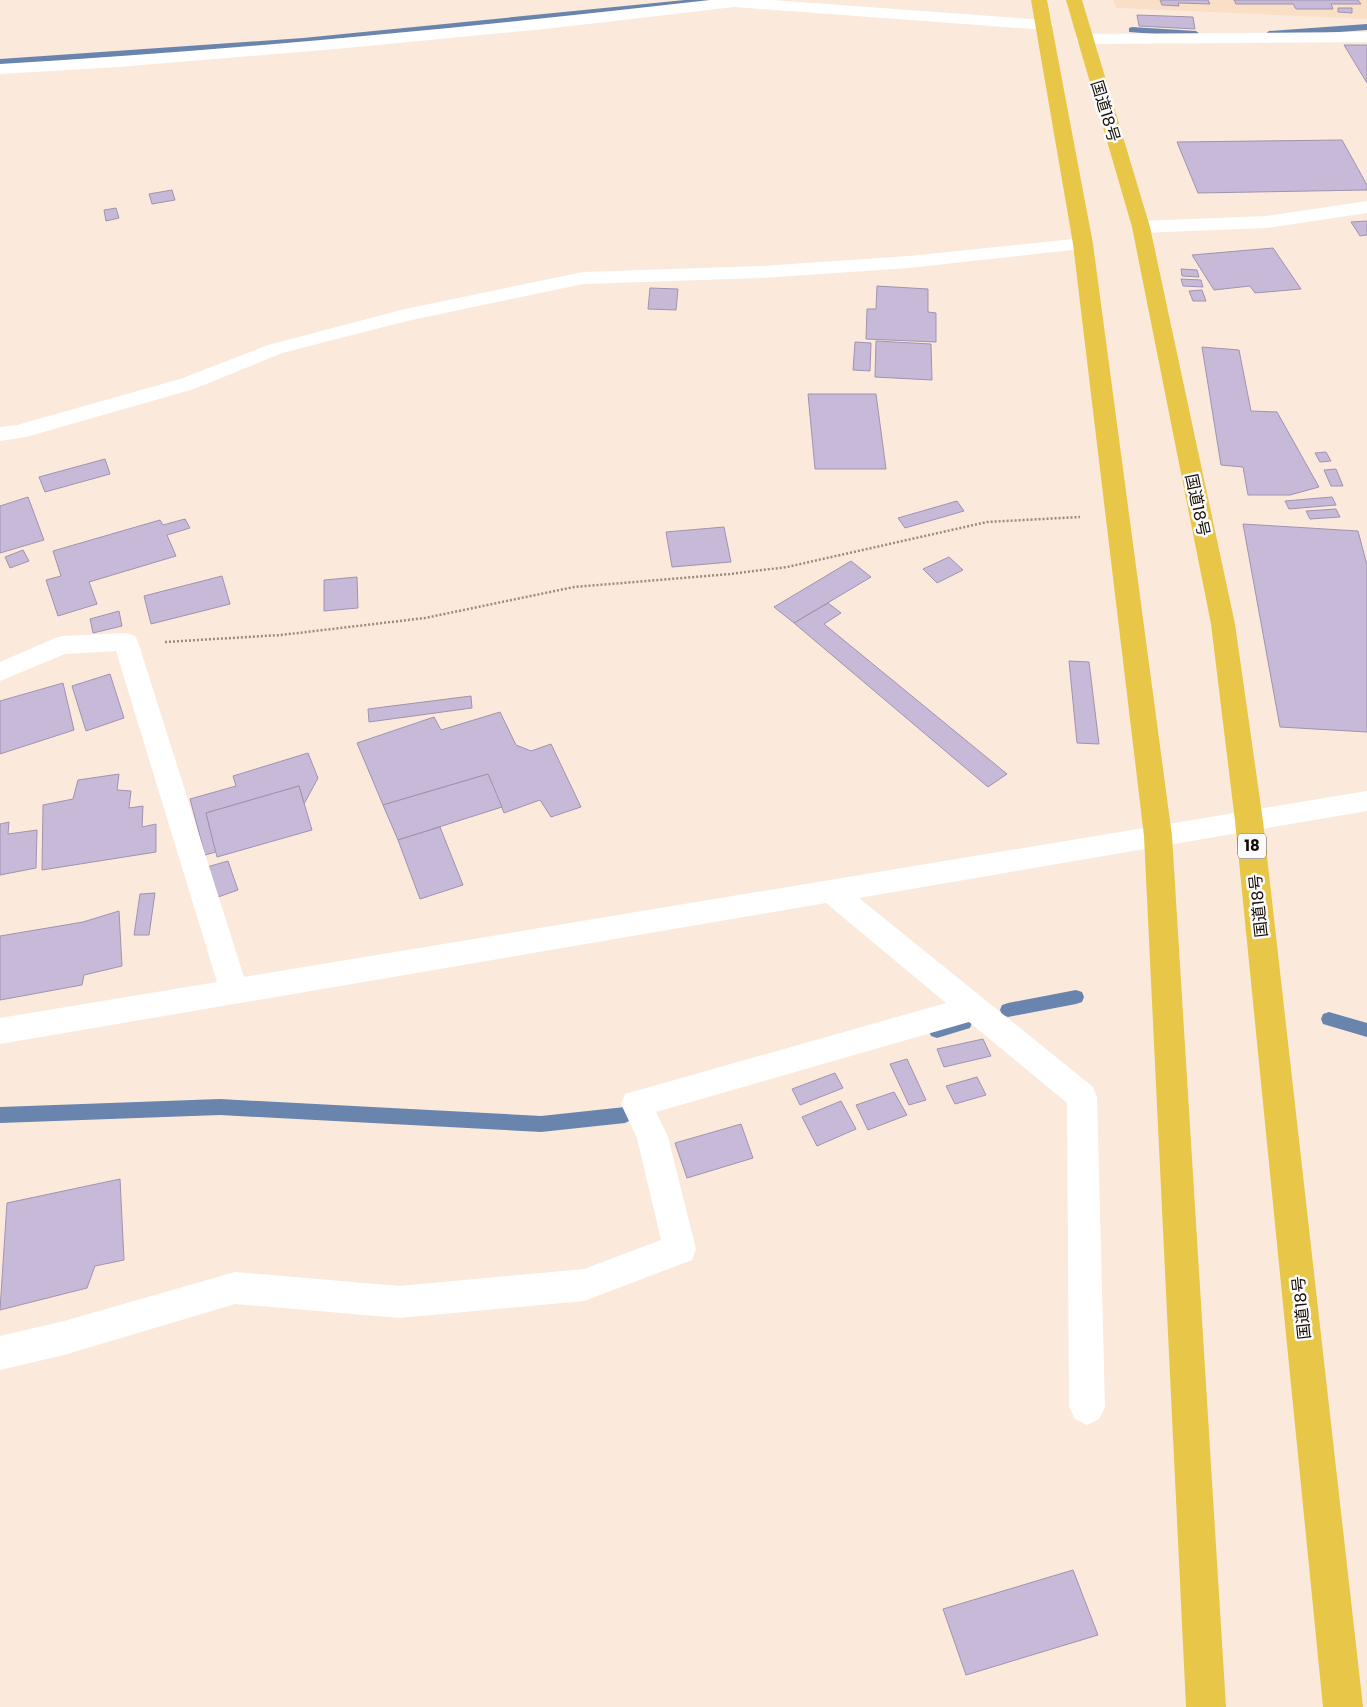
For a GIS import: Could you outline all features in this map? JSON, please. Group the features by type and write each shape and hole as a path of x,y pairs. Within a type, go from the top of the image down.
{"highway":[{"name":"国道18号","path":"1074,0 1141,227 1223,624 1249,821 1343,1707"},
{"path":"1042,12 1083,244 1158,836 1206,1707"}],"street":[{"path":"0,69 118,62 336,44 545,24 734,2 1042,12"},
{"path":"1084,38 1367,37"},
{"path":"1141,227 1266,222 1367,207"},
{"path":"0,434 18,432 187,384 285,347 405,315 583,278 810,269 909,262 1083,244"},
{"path":"0,672 62,645 126,642 234,991"},
{"path":"0,1031 1367,800"},
{"path":"831,891 1082,1097 1087,1407"},
{"path":"0,1353 64,1338 235,1288 398,1302 584,1285 680,1249 652,1138 636,1104 973,1008"}],"path":[{"path":"126,642 188,642 281,635 425,618 574,587 730,574 787,567 986,522 1118,516"}],"shaded area":[{"path":"1113,0 1367,0 1367,19 1116,8"}],"building":[{"path":"1160,0 1208,0 1210,4 1178,3 1179,6 1162,5"},
{"path":"1234,0 1358,0 1361,4 1331,4 1333,9 1296,9 1293,4 1236,4"},
{"path":"1338,8 1352,8 1352,13 1338,12"},
{"path":"1137,15 1193,17 1195,29 1139,26"},
{"path":"1344,45 1367,45 1367,83"},
{"path":"1342,140 1367,185 1367,190 1198,193 1177,142"},
{"path":"172,190 175,200 152,204 149,194"},
{"path":"116,208 119,218 106,221 104,210"},
{"path":"1367,221 1367,235 1360,236 1351,222"},
{"path":"1273,248 1301,289 1255,293 1250,286 1214,290 1192,255"},
{"path":"1181,269 1197,270 1199,277 1182,276"},
{"path":"1181,279 1201,280 1203,287 1183,286"},
{"path":"877,286 928,289 928,312 936,313 936,342 866,339 867,309 876,309"},
{"path":"650,288 678,289 676,310 648,309"},
{"path":"1202,290 1206,301 1193,301 1189,291"},
{"path":"876,341 931,344 932,380 875,377"},
{"path":"855,342 871,343 870,371 853,370"},
{"path":"1202,347 1239,350 1251,411 1277,412 1319,487 1290,495 1248,495 1243,467 1221,465"},
{"path":"808,394 876,394 886,469 815,469"},
{"path":"1326,452 1331,461 1320,462 1315,453"},
{"path":"105,459 110,474 45,492 39,477"},
{"path":"1336,469 1343,486 1331,486 1324,470"},
{"path":"28,497 44,540 0,553 0,506"},
{"path":"1332,497 1336,505 1289,509 1285,501"},
{"path":"957,501 964,511 905,528 898,518"},
{"path":"1336,509 1340,517 1310,519 1306,511"},
{"path":"185,519 190,528 167,535 176,556 89,582 97,604 58,616 46,580 61,576 53,551 160,520 163,525"},
{"path":"1243,524 1358,531 1367,565 1367,732 1280,727"},
{"path":"724,527 731,562 672,567 666,532"},
{"path":"23,550 29,561 10,568 5,557"},
{"path":"949,557 963,570 937,583 923,569"},
{"path":"851,561 871,577 794,623 774,607"},
{"path":"222,576 230,604 151,624 144,596"},
{"path":"357,577 358,608 324,611 324,580"},
{"path":"828,603 841,613 824,624 1007,774 988,787 794,623"},
{"path":"119,611 122,626 93,633 90,619"},
{"path":"1069,661 1089,662 1099,744 1077,743"},
{"path":"110,674 124,718 86,731 72,686"},
{"path":"63,683 74,730 0,754 0,701"},
{"path":"471,696 472,708 369,722 368,709"},
{"path":"500,712 516,745 531,751 551,744 581,807 551,817 540,800 504,813 488,774 383,805 357,743 434,717 441,730"},
{"path":"308,753 318,778 304,804 299,786 206,813 216,852 205,855 190,799 236,786 233,776"},
{"path":"119,774 117,790 131,791 129,808 143,806 142,827 156,824 156,852 42,870 43,805 73,799 78,780"},
{"path":"488,774 502,807 398,840 383,805"},
{"path":"299,786 312,830 217,857 206,813"},
{"path":"9,822 8,834 37,830 36,868 0,875 0,824"},
{"path":"440,827 463,885 420,899 398,840"},
{"path":"228,861 238,890 218,897 207,867"},
{"path":"155,893 149,935 134,935 140,894"},
{"path":"119,911 122,966 84,975 82,985 0,1000 0,936 83,922"},
{"path":"983,1039 991,1056 944,1067 937,1049"},
{"path":"907,1059 926,1100 909,1105 890,1064"},
{"path":"835,1073 843,1088 800,1105 792,1089"},
{"path":"977,1077 986,1095 955,1104 946,1086"},
{"path":"894,1092 907,1115 868,1130 856,1105"},
{"path":"841,1101 856,1129 817,1146 802,1117"},
{"path":"741,1124 753,1158 687,1178 675,1143"},
{"path":"120,1179 124,1260 95,1266 87,1288 0,1310 7,1203"},
{"path":"1073,1570 1098,1635 966,1675 943,1609"}],"waterway":[{"path":"0,62 303,41 711,0"},
{"path":"1269,34 1367,27"},
{"path":"1132,30 1196,34"},
{"path":"1008,1010 1076,997"},
{"path":"1329,1019 1367,1030"},
{"path":"937,1031 964,1023"},
{"path":"0,1115 220,1107 541,1124 625,1115"}]}
